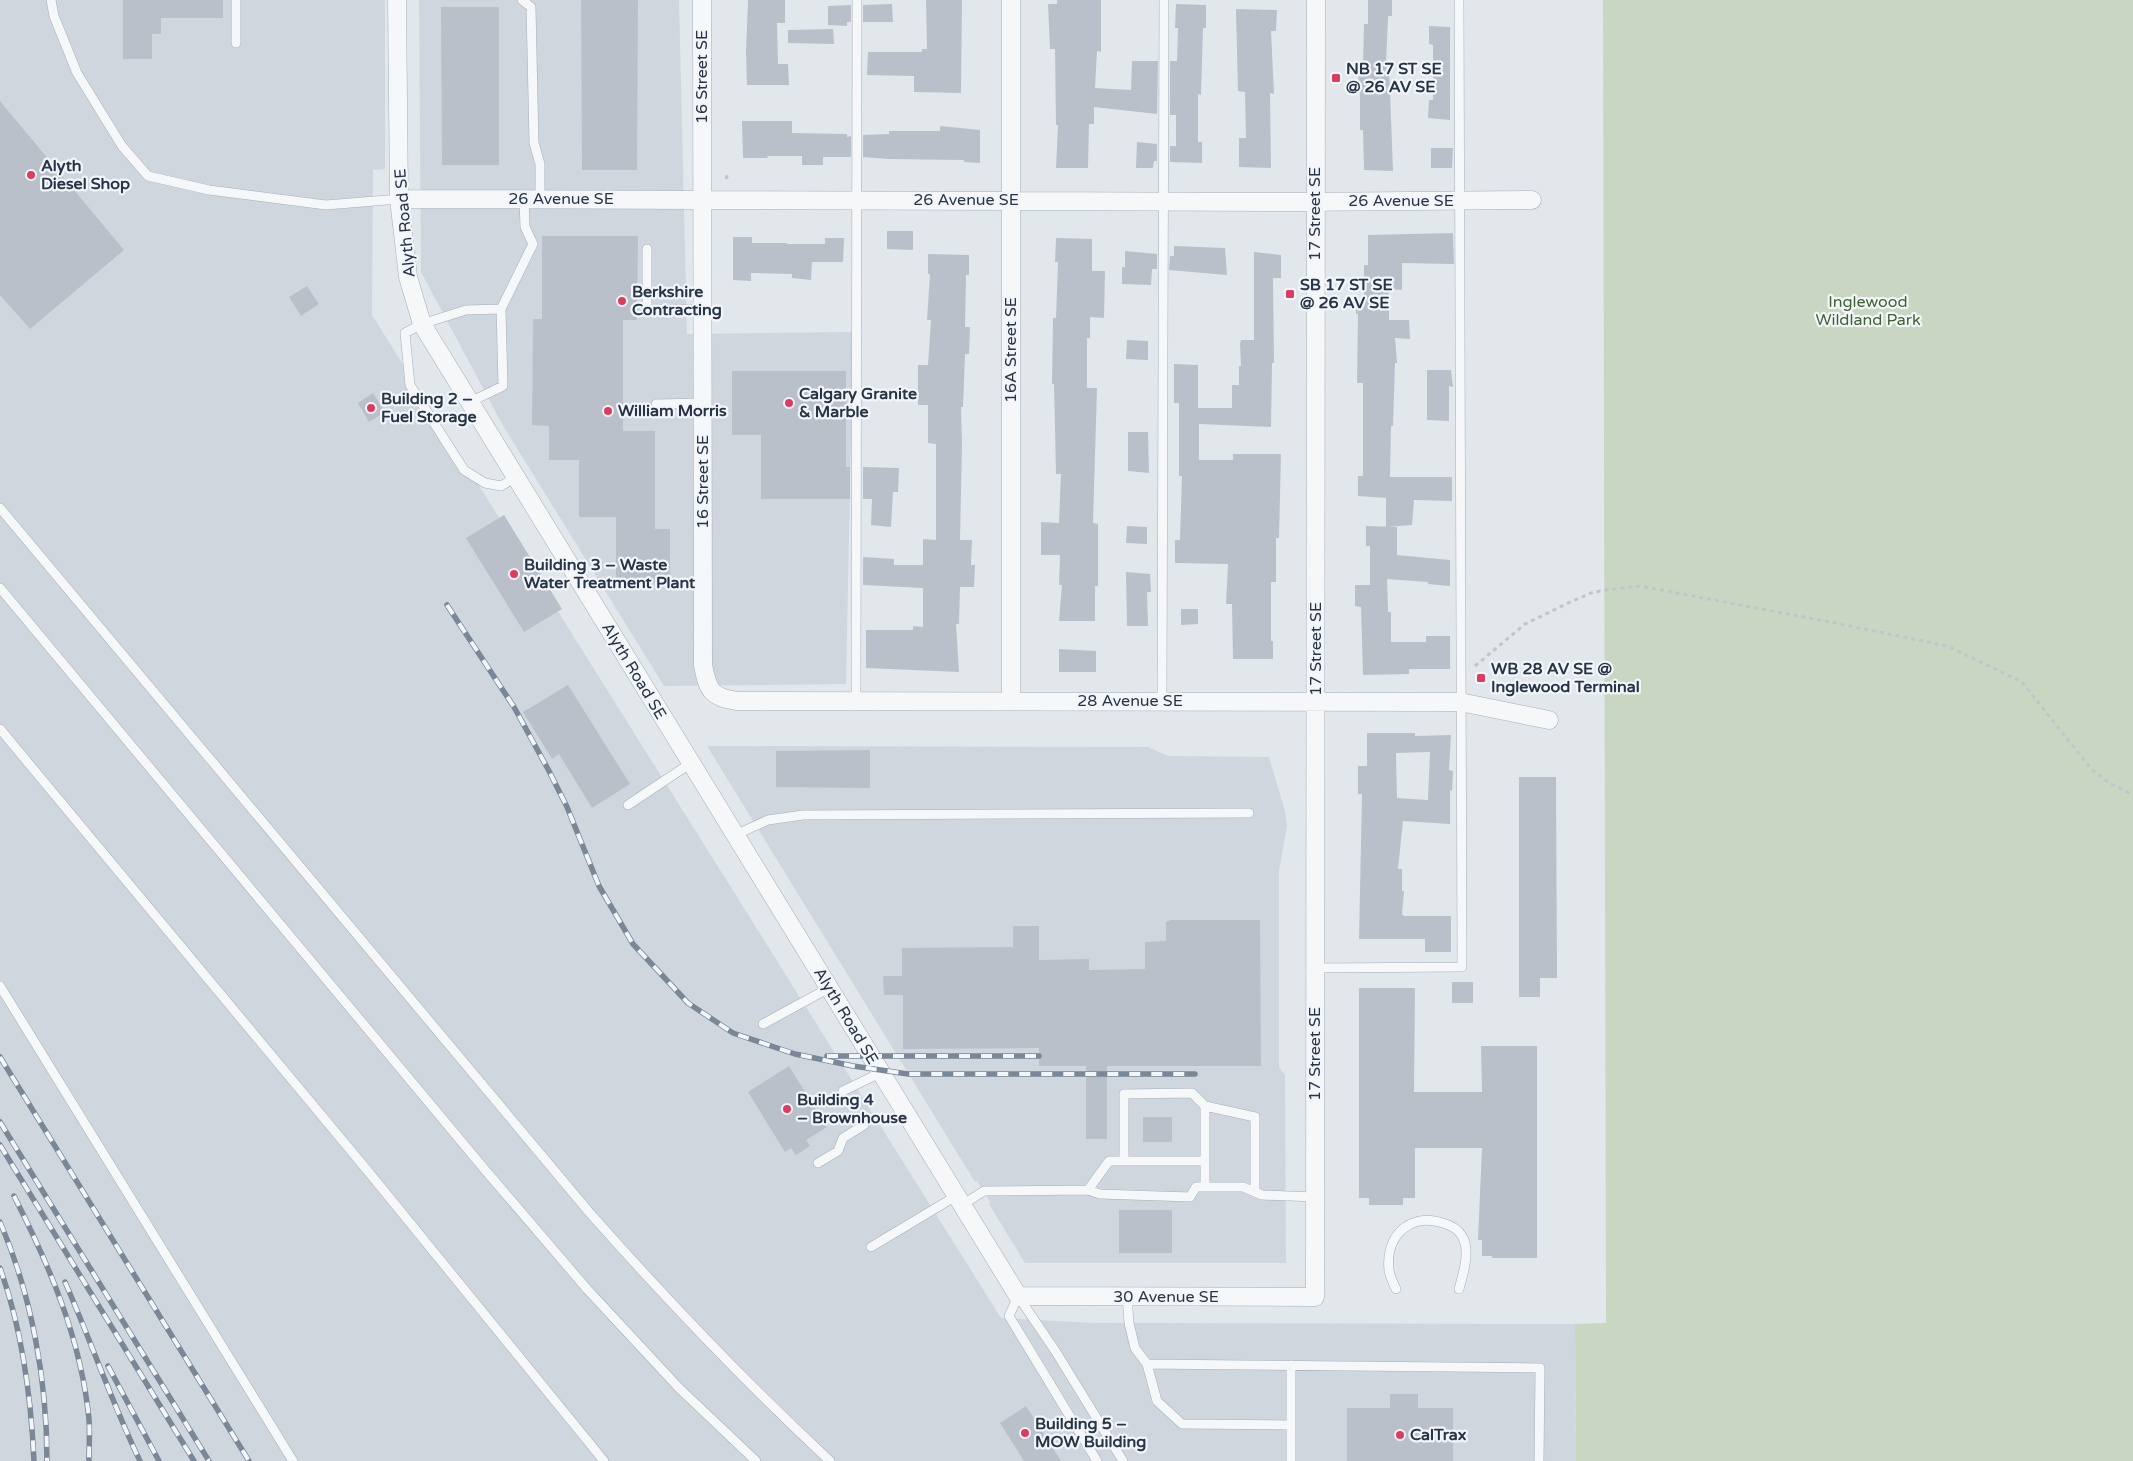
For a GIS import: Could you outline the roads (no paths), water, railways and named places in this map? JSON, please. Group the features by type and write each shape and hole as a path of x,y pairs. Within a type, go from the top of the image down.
{"street":[{"name":"Alyth Road SE","path":"397,0 399,199 408,278 422,324 1018,1296"},
{"name":"16 Street SE","path":"702,0 703,665 706,681 712,692"},
{"name":"16A Street SE","path":"1011,0 1011,701"},
{"name":"17 Street SE","path":"1315,1297 1316,0"},
{"name":"26 Avenue SE","path":"399,199 1315,202 1532,200"},
{"name":"28 Avenue SE","path":"712,692 723,698 737,701 1460,702 1549,720"},
{"name":"30 Avenue SE","path":"1018,1296 1315,1297"}],"lane":[{"path":"51,0 54,16 77,73 122,146 148,176 209,190 318,204 399,199"},
{"path":"236,0 236,43"},
{"path":"470,402 502,386 501,309 533,244 525,227 540,164 534,143 531,8 522,0"},
{"path":"856,701 857,0"},
{"path":"1162,701 1164,0"},
{"path":"1316,968 1462,967 1459,0"},
{"path":"648,249 648,310 702,309"},
{"path":"501,309 466,310 422,324 404,333 410,385 464,470 485,483 501,486 516,477"},
{"path":"656,404 703,403"},
{"path":"0,508 589,1212 674,1308 772,1407 830,1461"},
{"path":"0,588 486,1171 587,1289 679,1388 756,1461"},
{"path":"0,729 360,1162 604,1461"},
{"path":"628,805 691,764"},
{"path":"735,835 768,820 803,815 1249,813"},
{"path":"0,986 293,1461"},
{"path":"763,1024 829,988"},
{"path":"843,1091 880,1073"},
{"path":"1124,1161 1124,1094 1192,1093 1205,1106 1255,1117 1255,1192"},
{"path":"1205,1106 1205,1187"},
{"path":"818,1163 838,1151 844,1138 864,1125"},
{"path":"1088,1190 1110,1161 1205,1161"},
{"path":"871,1248 959,1201 984,1192 1088,1190 1100,1194 1190,1197 1196,1187 1243,1187 1262,1195 1315,1197"},
{"path":"1396,1289 1389,1271 1389,1258 1396,1234 1408,1224 1433,1220 1452,1226 1462,1236 1466,1253 1459,1289"},
{"path":"1018,1296 1009,1316 1097,1461"},
{"path":"1018,1296 1056,1352 1123,1461"},
{"path":"1127,1296 1129,1323 1135,1348 1147,1364 1157,1401 1182,1424 1291,1424"},
{"path":"1147,1364 1540,1368 1539,1461"},
{"path":"1291,1365 1291,1461"}],"railway":[{"path":"447,605 514,707 567,807 599,886 633,944 688,1003 733,1033 795,1054 853,1066 908,1074 1195,1074"},
{"path":"827,1056 1039,1056"},
{"path":"0,1057 249,1461"},
{"path":"0,1122 209,1461"},
{"path":"0,1145 194,1461"},
{"path":"14,1196 40,1250 62,1304 79,1360 89,1419 89,1461"},
{"path":"0,1222 21,1279 36,1339 44,1400 47,1461"},
{"path":"0,1268 20,1339 31,1412 34,1461"},
{"path":"65,1282 140,1461"},
{"path":"108,1366 159,1461"}],"place":[{"name":"NB 17 ST SE @ 26 AV SE","path":"1336,78"},
{"name":"Alyth Diesel Shop","path":"31,175"},
{"name":"SB 17 ST SE @ 26 AV SE","path":"1290,294"},
{"name":"Berkshire Contracting","path":"622,301"},
{"name":"Calgary Granite & Marble","path":"789,403"},
{"name":"Building 2 – Fuel Storage","path":"371,408"},
{"name":"William Morris","path":"608,411"},
{"name":"Building 3 – Waste Water Treatment Plant","path":"514,574"},
{"name":"WB 28 AV SE @ Inglewood Terminal","path":"1481,678"},
{"name":"Building 4 – Brownhouse","path":"787,1109"},
{"name":"Building 5 – MOW Building","path":"1025,1433"},
{"name":"CalTrax","path":"1400,1435"}],"park label":[{"name":"Inglewood Wildland Park","path":"1868,311"}]}
